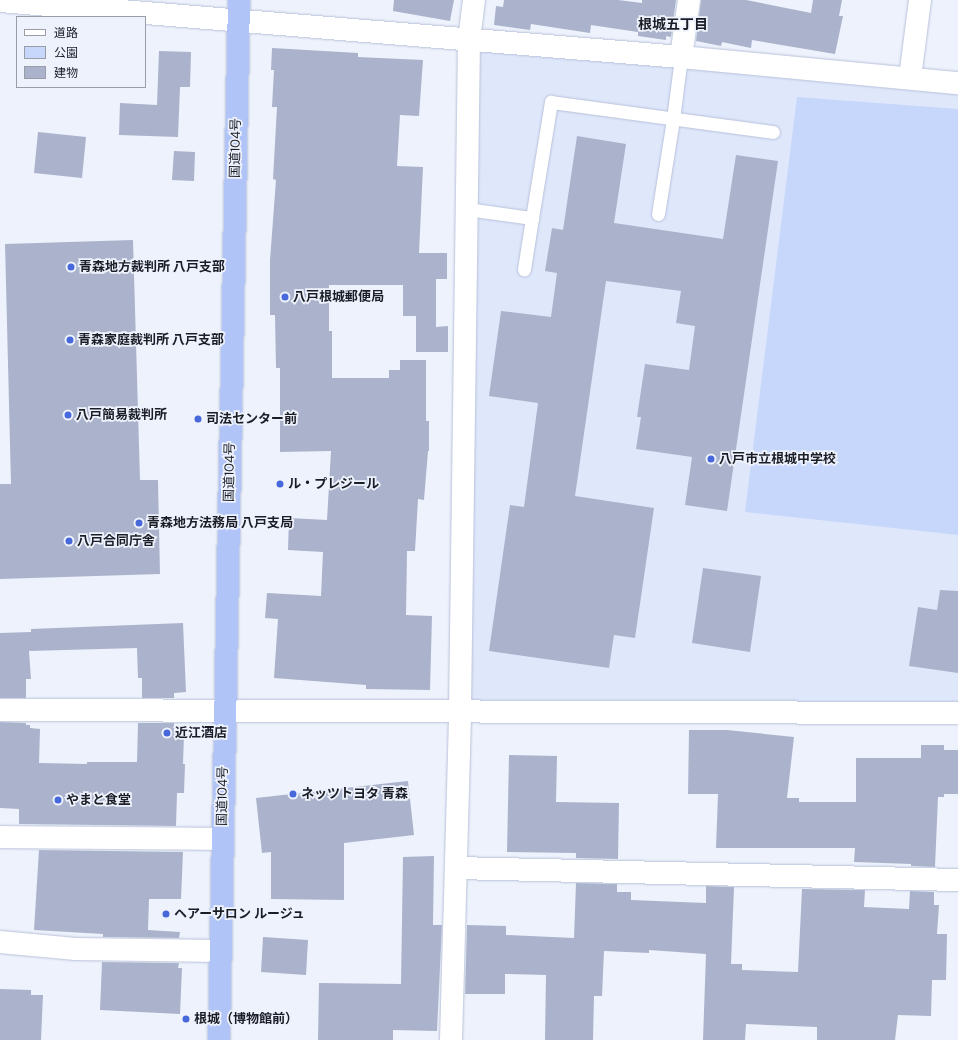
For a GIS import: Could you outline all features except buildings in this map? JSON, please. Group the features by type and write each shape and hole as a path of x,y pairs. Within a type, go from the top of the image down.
{"highway":[{"name":"国道104号","path":"219,1040 238,11"}],"street":[{"path":"451,1040 460,710 469,40 474,0"},
{"path":"681,57 689,0"},
{"path":"910,78 920,0"},
{"path":"0,1 238,11 469,40 681,57 958,83"},
{"path":"0,710 958,712"},
{"path":"0,837 222,839"},
{"path":"456,868 958,880"},
{"path":"0,942 76,949 220,951"}],"lane":[{"path":"658,214 681,57"},
{"path":"524,269 551,102 773,132"},
{"path":"467,209 532,218"}],"shaded area":[{"name":"八戸市立根城中学校","path":"469,40 958,83 958,713 460,710"}],"green space":[{"path":"797,97 958,109 958,535 745,512"}],"place":[{"name":"青森地方裁判所 八戸支部","path":"71,267"},
{"name":"八戸根城郵便局","path":"285,297"},
{"name":"青森家庭裁判所 八戸支部","path":"70,340"},
{"name":"八戸簡易裁判所","path":"68,415"},
{"name":"司法センター前","path":"198,419"},
{"name":"八戸市立根城中学校","path":"711,459"},
{"name":"ル・プレジール","path":"280,484"},
{"name":"青森地方法務局 八戸支局","path":"139,523"},
{"name":"八戸合同庁舎","path":"69,541"},
{"name":"近江酒店","path":"167,733"},
{"name":"ネッツトヨタ 青森","path":"293,794"},
{"name":"やまと食堂","path":"58,800"},
{"name":"ヘアーサロン ルージュ","path":"166,914"},
{"name":"根城（博物館前）","path":"186,1019"}],"district":[{"name":"根城五丁目","path":"673,24"}]}
